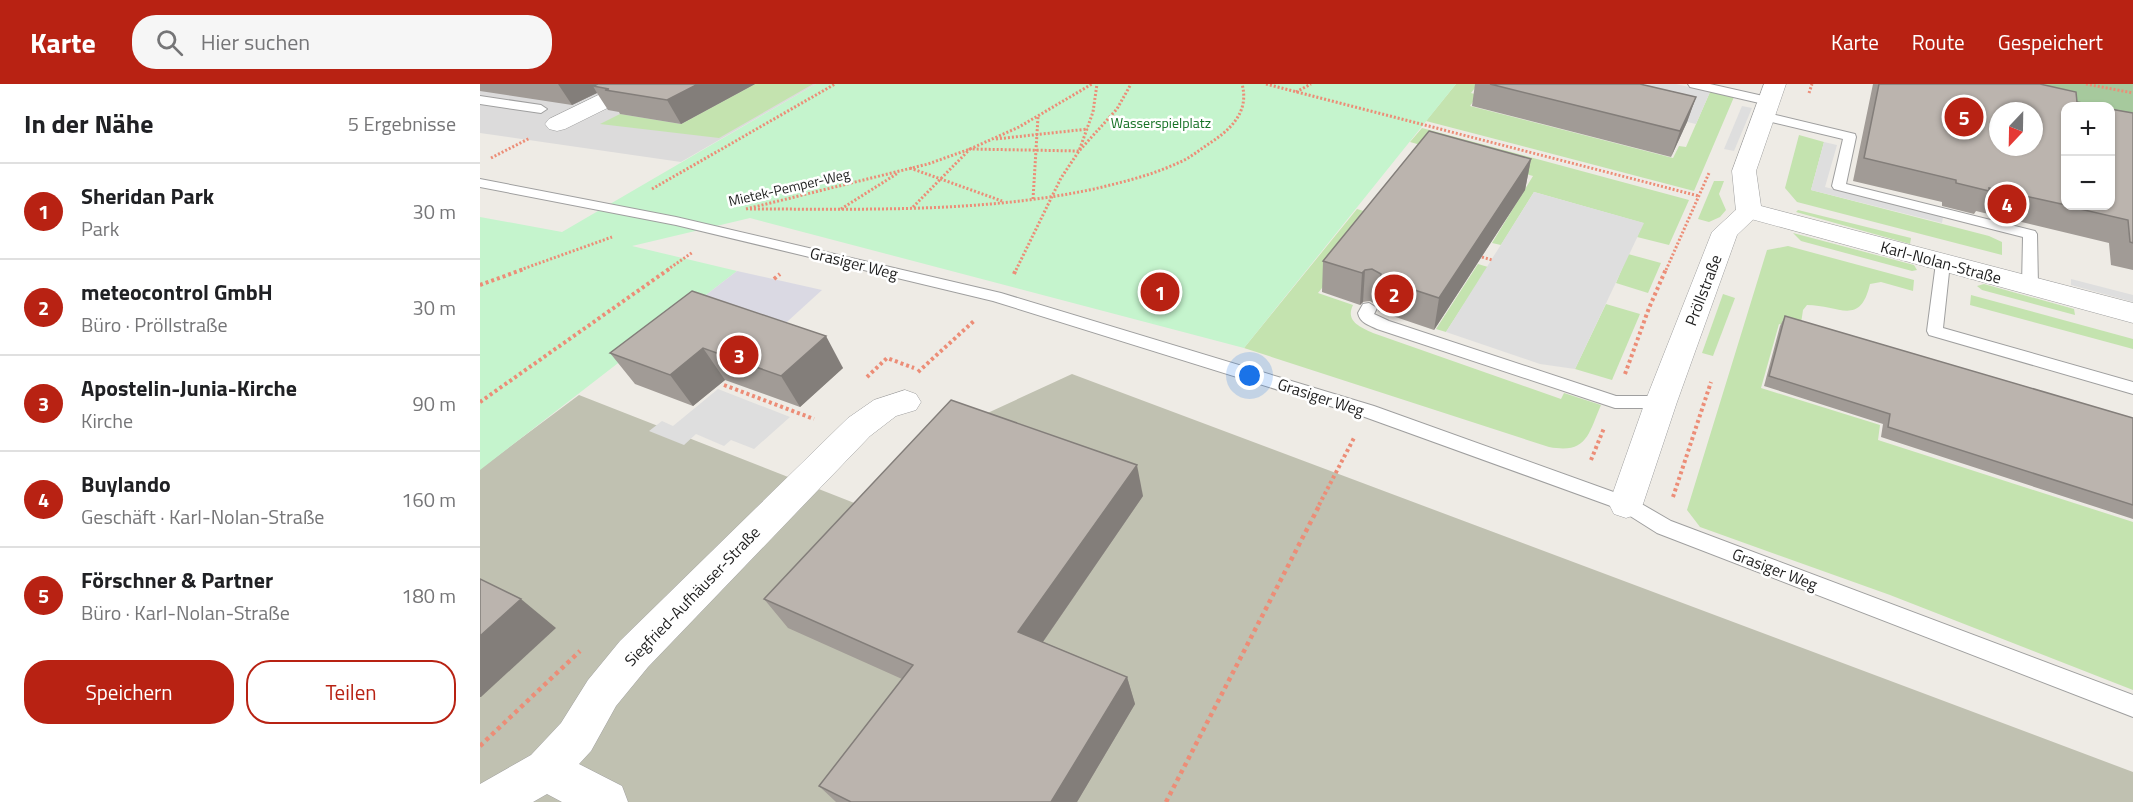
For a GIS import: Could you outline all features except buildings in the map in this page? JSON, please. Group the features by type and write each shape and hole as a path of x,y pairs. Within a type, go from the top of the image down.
{"street":[{"path":"549,117 638,84"},
{"path":"1749,212 1744,171 1769,100"},
{"name":"Karl-Nolan-Straße","path":"1749,212 2133,313"},
{"name":"Pröllstraße","path":"1626,504 1661,402 1725,232 1749,212"},
{"name":"Siegfried-Aufhäuser-Straße","path":"491,802 546,770 576,737 602,693 633,654 859,427 895,405"},
{"path":"546,770 606,802"}],"lane":[{"path":"1694,84 1769,100 1851,137 1839,186 2030,234 2030,286"},
{"path":"480,100 549,117"},
{"name":"Grasiger Weg","path":"480,183 676,221 996,297 1368,411 1626,504 1664,527 2133,706"},
{"path":"1943,263 1935,331 2133,388"},
{"path":"1369,308 1366,313 1367,317 1383,325 1615,402 1661,402"}],"path":[{"path":"618,209 835,84"},
{"path":"895,405 920,370 964,331 1009,284 1051,196 1079,151 1088,129 1094,84"},
{"name":"Mietek-Pemper-Weg","path":"744,209 902,170 970,149 1038,117 1094,84"},
{"path":"913,207 970,149 1079,151 1117,109 1131,84"},
{"path":"744,209 840,209 1004,202 1094,189 1160,170 1220,138 1236,122 1244,104 1245,91 1242,84"},
{"path":"1266,84 1699,196"},
{"path":"1296,92 1311,84"},
{"path":"2086,84 2133,93"},
{"path":"490,159 549,117"},
{"path":"1034,199 1038,117"},
{"path":"992,139 1088,129"},
{"path":"1580,487 1615,402 1649,308 1713,163"},
{"path":"909,168 1004,202"},
{"path":"840,209 902,170"},
{"path":"480,402 694,252 717,257 759,221 744,209"},
{"path":"480,285 599,240 676,221"},
{"path":"1482,257 1492,260"},
{"path":"724,385 821,421"},
{"path":"1166,802 1368,411"}],"shaded area":[{"path":"480,84 816,84 681,162 480,133"},
{"path":"1590,84 1676,84 1710,92 1696,124 1615,105"},
{"path":"1742,106 1752,108 1734,151 1724,149"},
{"path":"1824,142 1837,145 1825,187 1943,217 1942,223 1811,190"},
{"path":"1534,192 1644,223 1575,369 1540,364 1446,332"},
{"path":"737,271 822,290 766,341 684,312"},
{"path":"2071,279 2133,295 2133,302 2071,285"},
{"path":"1072,374 2133,772 2133,802 480,802 480,469 579,395 862,506 918,445"},
{"path":"718,389 790,417 754,449 731,440 724,446 696,434 684,445 649,431 662,421 673,426"}],"green space":[{"path":"755,84 813,84 719,138 600,124 620,114 681,124"},
{"name":"Wasserspielplatz","path":"816,84 1456,84 1244,348 750,218 632,246 737,271 480,470 480,217 562,232"},
{"path":"1456,84 1478,84 1471,93 1478,95 1470,106 1673,158 1679,146 1686,147 1710,92 1734,97 1694,191 1426,121"},
{"path":"1981,84 2133,84 2133,119 2115,115 2115,102 2061,103"},
{"path":"1422,128 1689,200 1669,245 1637,237 1643,223 1534,192 1501,245 1492,243 1533,176 1410,142"},
{"path":"1799,135 1824,142 1811,190 1989,236 2002,242 2002,255 1797,202 1785,188"},
{"path":"1714,181 1724,181 1719,194 1726,210 1720,217 1709,222 1698,219"},
{"path":"1357,209 1380,216 1318,293 1353,305 1352,319 1359,326 1373,333 1561,399 1564,393 1601,405 1589,433 1579,445 1571,448 1549,447 1244,348"},
{"path":"1798,210 1911,238 1910,244 1796,212"},
{"path":"1793,233 1914,265 1917,270 1912,271 1801,241"},
{"path":"1788,246 1914,280 1913,291 1881,282 1870,284 1866,297 1854,310 1807,305 1803,310 1800,330 1779,324 1761,388 1880,425 1878,440 2133,522 2133,690 1890,595 1700,527 1687,510 1767,250"},
{"path":"1628,254 1661,263 1648,293 1616,283"},
{"path":"1478,264 1488,267 1446,332 1436,329"},
{"path":"1984,284 2074,309 2075,315 1982,290 1977,286"},
{"path":"1723,294 1735,298 1713,356 1702,353"},
{"path":"1971,295 2133,339 2133,349 1970,305"},
{"path":"1606,304 1640,314 1612,380 1575,369"}],"place":[{"name":"Förschner & Partner","path":"1964,117"},
{"name":"Buylando","path":"2007,204"},
{"name":"Sheridan Park","path":"1160,292"},
{"name":"meteocontrol GmbH","path":"1394,294"},
{"name":"Apostelin-Junia-Kirche","path":"739,355"}]}
